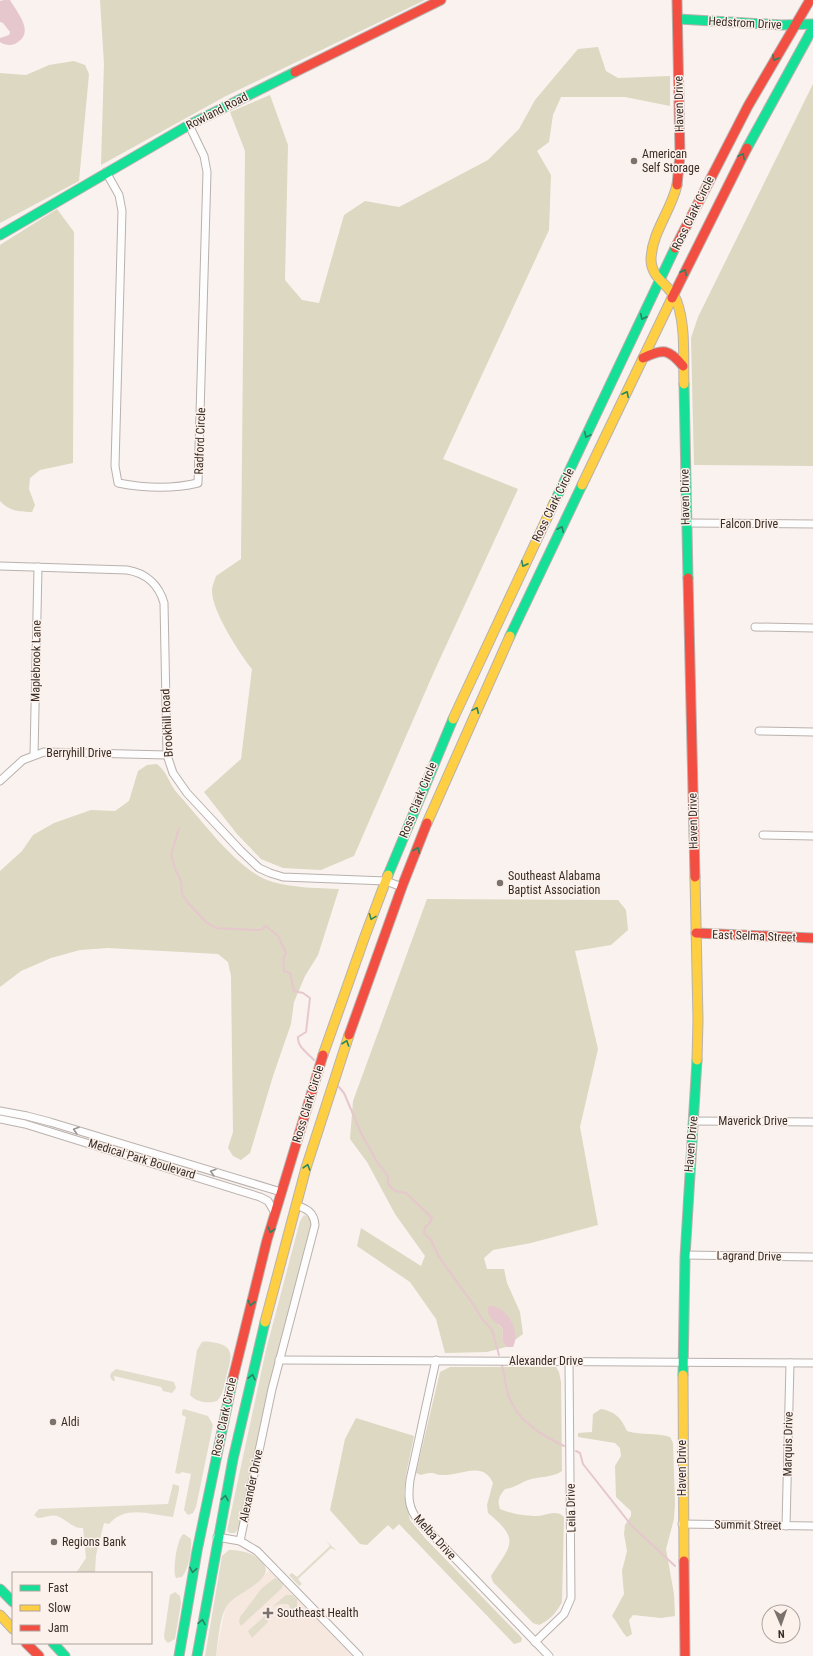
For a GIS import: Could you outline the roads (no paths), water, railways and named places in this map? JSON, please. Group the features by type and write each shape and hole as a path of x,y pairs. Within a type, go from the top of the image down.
{"main road":[{"name":"Rowland Road","path":"0,235 189,125 441,0"},
{"name":"Haven Drive","path":"677,0 679,176 673,198 652,252 652,267 660,282 674,294 680,321 683,366 698,1056 685,1255 682,1362 682,1524 685,1656"},
{"name":"Ross Clark Circle","path":"179,1656 200,1532 239,1353 275,1213 343,995 386,881 440,748 493,631 660,282 718,162 794,25 810,0"},
{"name":"Hedstrom Drive","path":"678,19 794,25 813,24"},
{"name":"Ross Clark Circle","path":"197,1656 218,1537 258,1350 291,1223 338,1069 402,887 456,755 509,637 736,166 775,93 813,28"},
{"path":"643,358 656,351 664,350 673,354 683,366"},
{"path":"557,497 573,504"},
{"path":"440,748 456,755"},
{"name":"East Selma Street","path":"696,933 813,938"},
{"path":"285,1179 291,1198 296,1205"},
{"path":"281,1192 288,1207 291,1223"},
{"path":"200,1532 218,1537"},
{"path":"0,1589 12,1601"},
{"path":"0,1615 12,1628"},
{"path":"27,1644 39,1656"},
{"path":"54,1644 65,1656"}],"street":[{"name":"Radford Circle","path":"106,172 119,195 122,211 115,466 118,483 134,486 183,487 198,483 207,172 204,156 189,125"},
{"name":"Falcon Drive","path":"686,523 813,524"},
{"name":"Brookhill Road","path":"0,566 127,570 143,575 156,586 162,597 164,610 167,755 173,773 187,793 241,851 259,868 270,874 283,877 386,881 402,887"},
{"name":"Maplebrook Lane","path":"34,754 38,567"},
{"path":"755,628 813,628"},
{"path":"759,731 813,732"},
{"name":"Berryhill Drive","path":"0,781 23,760 34,754 55,751 167,755"},
{"path":"763,835 813,836"},
{"name":"Medical Park Boulevard","path":"0,1111 39,1119 281,1192"},
{"name":"Medical Park Boulevard","path":"0,1120 25,1124 260,1197 268,1201 275,1213"},
{"name":"Maverick Drive","path":"693,1121 813,1122"},
{"name":"Alexander Drive","path":"240,1541 279,1360 315,1225 312,1213 308,1209 296,1205"},
{"name":"Lagrand Drive","path":"685,1255 813,1257"},
{"name":"Alexander Drive","path":"279,1360 813,1363"},
{"name":"Melba Drive","path":"436,1360 410,1480 410,1508 418,1520 549,1656"},
{"name":"Leila Drive","path":"535,1642 564,1614 571,1598 569,1361"},
{"name":"Marquis Drive","path":"786,1526 790,1363"},
{"name":"Summit Street","path":"682,1524 813,1526"},
{"path":"218,1537 240,1541 250,1546 261,1555 359,1656"}],"waterway":[{"path":"179,828 171,855 181,881 182,894 188,903 206,922 216,928 261,930 266,926 278,936 286,953 283,959 284,971 290,973 294,991 303,993 310,998 306,1032 298,1037 298,1041 301,1047 314,1060"},
{"path":"339,1087 344,1093 361,1133 377,1162 388,1176 388,1184 395,1191 406,1193 432,1218 429,1224 425,1227 424,1233 431,1240 439,1257 482,1319 492,1330 499,1355"},
{"path":"502,1366 508,1394 517,1412 538,1432 564,1446"},
{"path":"576,1451 580,1453 583,1464 632,1526 675,1566"}],"place":[{"name":"American Self Storage","path":"634,161"},
{"name":"Southeast Alabama Baptist Association","path":"500,883"},
{"name":"Aldi","path":"53,1422"},
{"name":"Regions Bank","path":"54,1542"},
{"name":"Southeast Health","path":"268,1613"}]}
